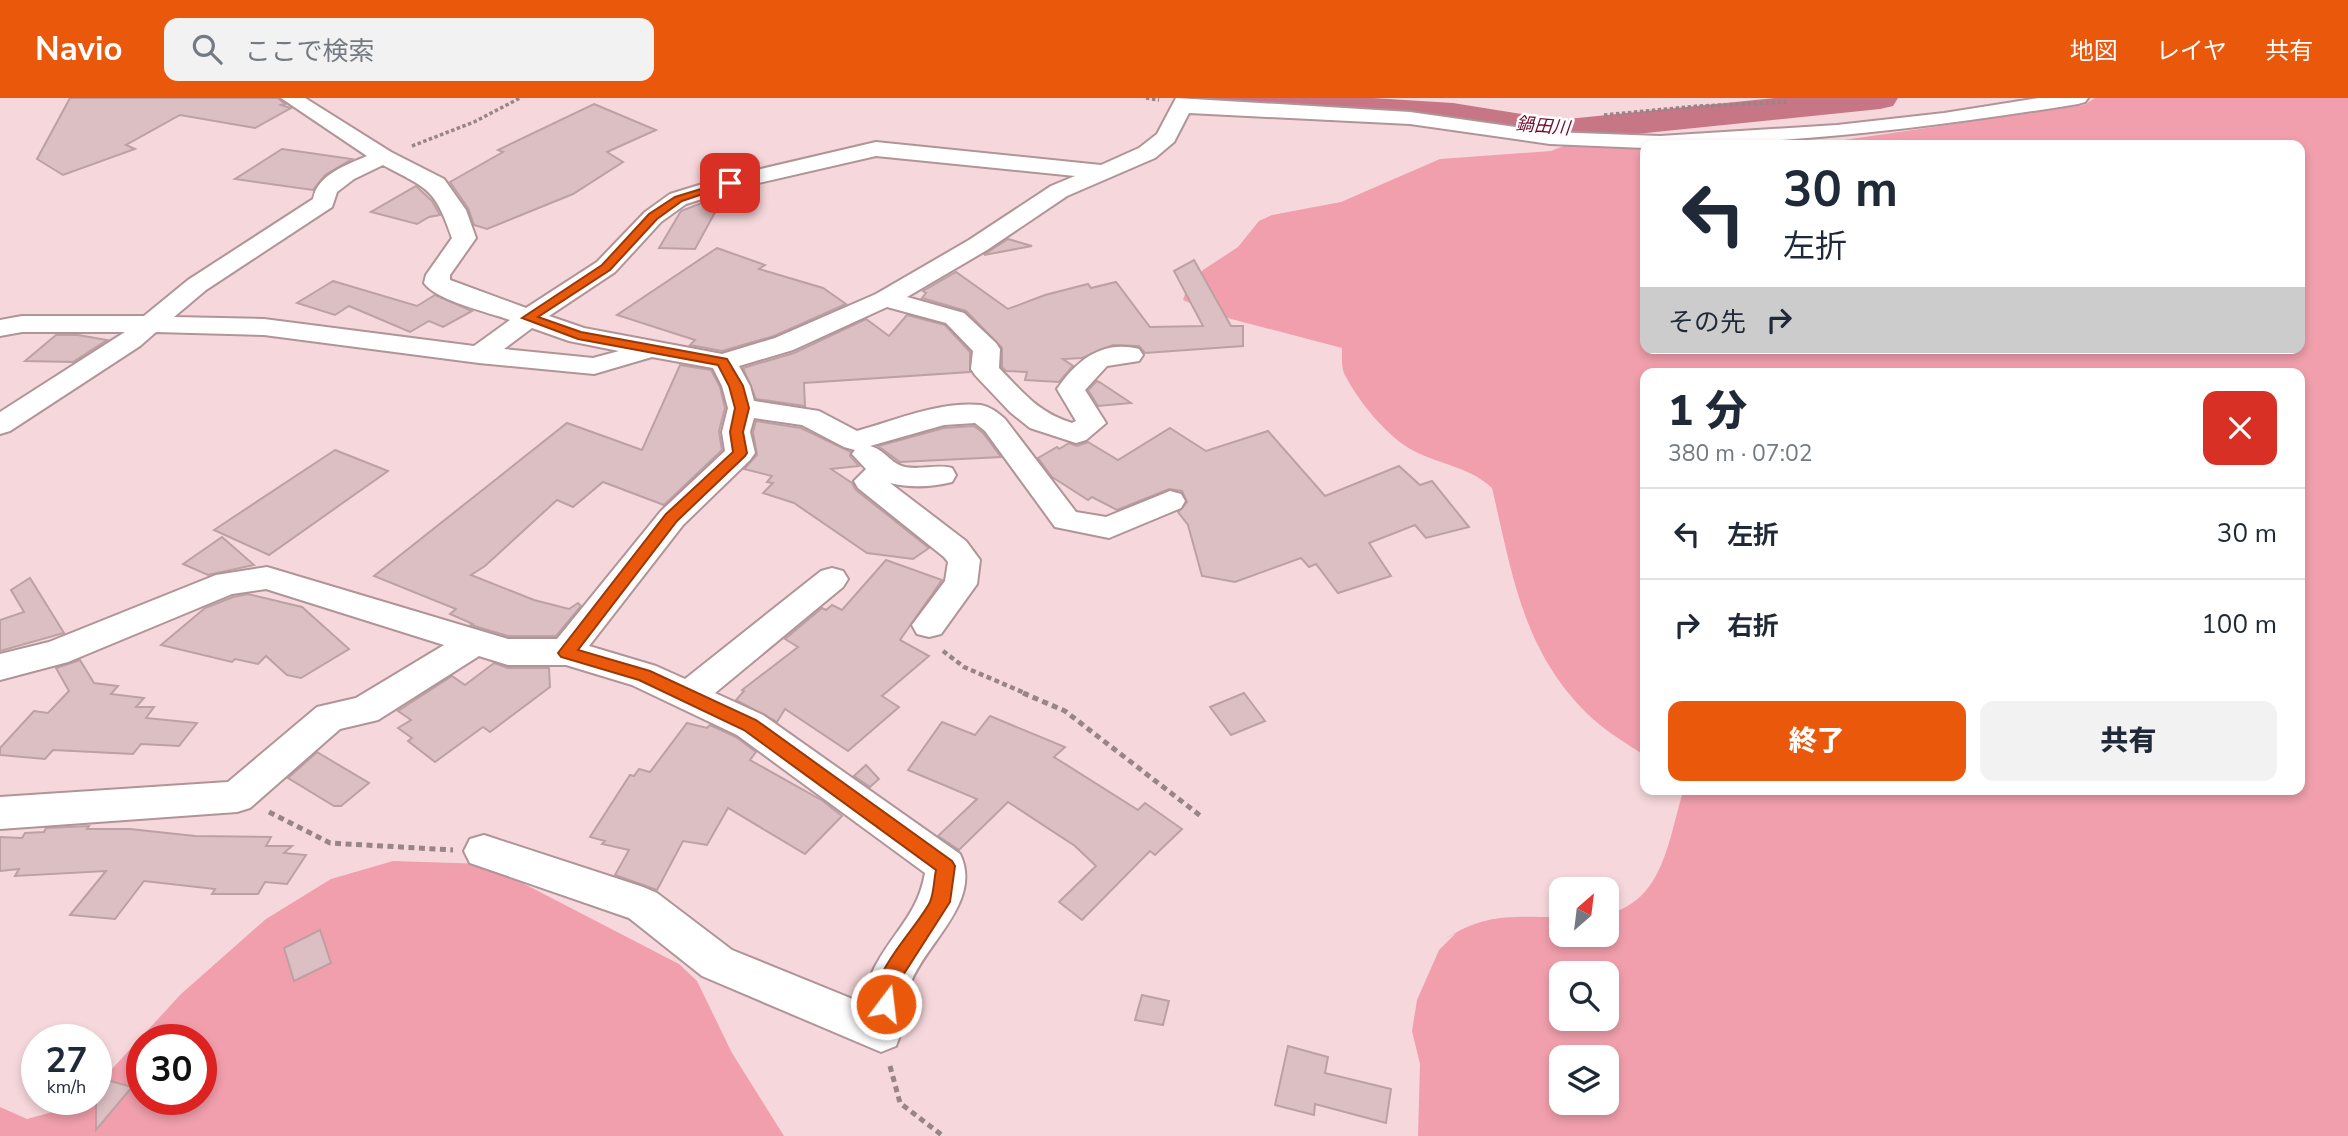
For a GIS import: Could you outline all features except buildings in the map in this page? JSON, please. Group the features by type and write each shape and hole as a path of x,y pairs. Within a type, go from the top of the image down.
{"street":[{"path":"291,98 383,157 436,184 454,210 464,237 438,275 437,283 451,291 578,335 723,362 784,344 885,299 978,245 1059,191 1147,153 1166,136 1184,102 1410,118 1550,138 1640,141"},
{"path":"1692,140 1838,131 2075,101 2078,98"},
{"path":"479,355 606,267 653,217 678,199 730,183 876,149 1105,172"},
{"path":"0,425 131,340 197,285 324,202 326,189 346,174 383,157"},
{"path":"885,299 955,318 987,349 985,369 1020,406 1040,422 1076,434 1092,423 1072,389 1099,359 1130,355"},
{"path":"0,328 22,324 264,327 479,355 594,366 641,353 645,347"},
{"path":"566,653 672,518 740,453 736,432 742,408 736,386 723,362"},
{"path":"854,441 943,416 981,414 1020,406"},
{"path":"742,408 809,416 854,441 883,471 906,477 941,475"},
{"path":"981,414 995,425 1066,520 1109,528 1170,500"},
{"path":"883,471 869,481 955,549 964,560 961,584 929,625"},
{"path":"0,667 57,653 227,583 267,578 508,652 566,653 645,676 750,725 946,866 940,902 891,977 881,1032 717,963 643,905 484,851"},
{"path":"688,696 832,579"},
{"path":"0,813 237,797 330,718 365,710 474,643"}],"path":[{"path":"383,157 474,122 520,98"},
{"path":"1602,116 1698,106 1786,102"},
{"path":"929,625 933,643 964,667 1065,711 1202,817"},
{"path":"237,797 330,843 484,851"},
{"path":"881,1032 900,1103 943,1136"}],"shaded area":[{"path":"2095,98 2348,98 2348,1136 1418,1136 1420,1064 1412,1031 1417,1000 1439,950 1456,933 1443,940 1459,931 1486,920 1549,917 1549,947 1619,947 1619,910 1641,896 1661,866 1682,795 2305,795 2305,368 1640,368 1640,753 1593,719 1569,694 1551,668 1524,612 1492,488 1474,475 1414,451 1384,428 1345,375 1342,348 1220,316 1183,300 1187,288 1203,270 1238,247 1259,221 1272,215 1341,202 1440,159 1551,151 1566,146 1605,141 1640,142 1640,354 2305,354 2305,140 1844,140 2084,105"},
{"path":"393,861 486,864 679,964 697,981 732,1053 784,1136 0,1136 0,1107 27,1119 42,1115 112,1115 112,1069 126,1054 126,1115 217,1115 217,1024 153,1024 181,994 266,919 331,879"}],"waterway":[{"name":"鍋田川","path":"1206,98 1453,114 1558,131 1880,98"},
{"name":"鍋田川","path":"1808,107 1816,98"}],"route":[{"path":"730,183 678,199 653,217 606,267 529,318 578,335 723,362 736,386 742,408 736,432 740,453 672,518 566,653 645,676 750,725 946,866 940,902 891,977 886,1004"}]}
